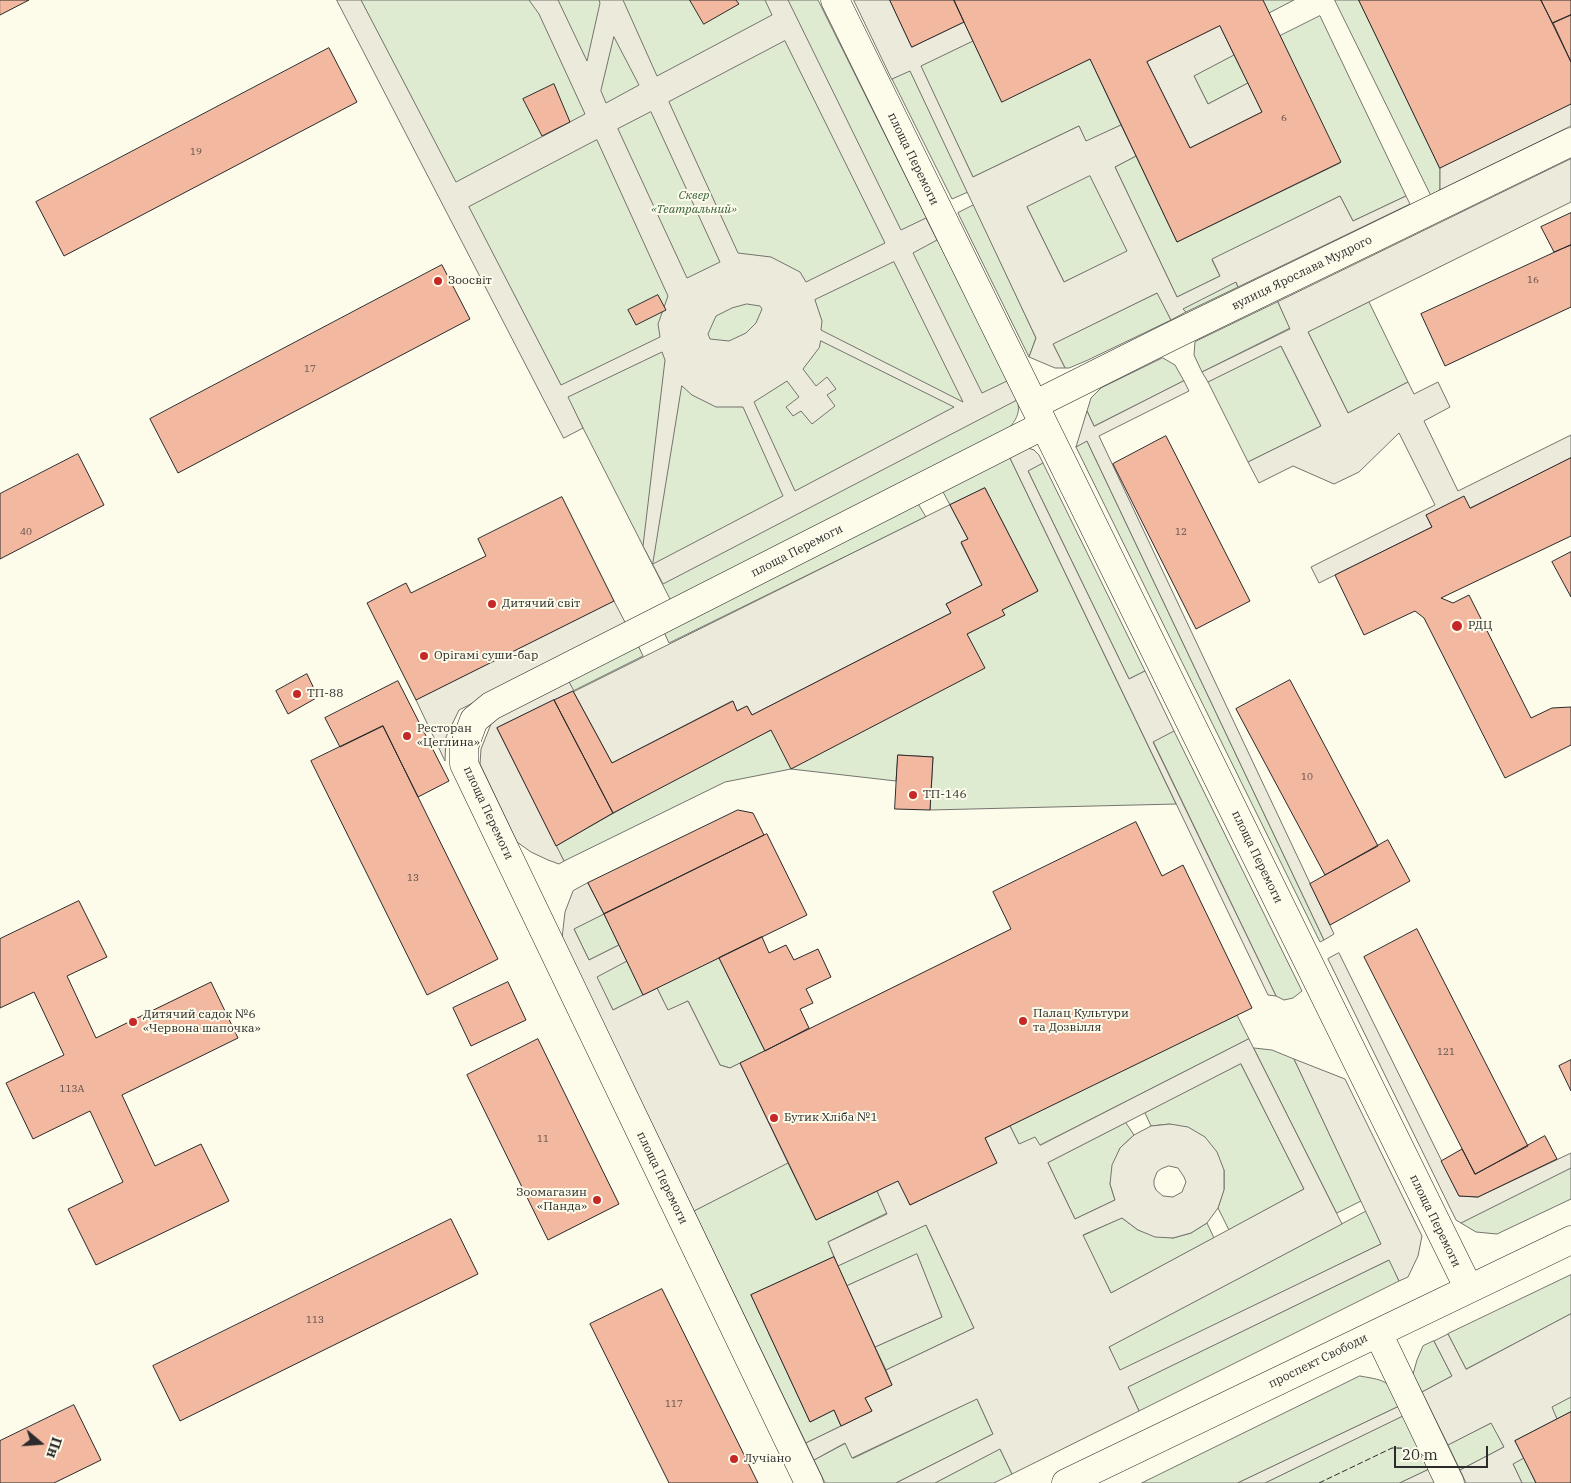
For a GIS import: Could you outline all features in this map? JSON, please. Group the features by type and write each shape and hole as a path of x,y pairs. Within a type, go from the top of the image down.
{"street":[{"name":"площа Перемоги","path":"835,0 1468,1289"},
{"name":"вулиця Ярослава Мудрого","path":"1039,415 1172,336 1571,142"},
{"name":"площа Перемоги","path":"809,1483 464,764 464,747 474,720 491,706 1039,415"},
{"name":"проспект Свободи","path":"1066,1483 1571,1240"},
{"path":"1378,1332 1450,1483"}],"green space":[{"name":"Сквер «Театральний»","path":"361,0 818,0 1017,400 1018,410 1013,423 1004,435 672,603"},
{"path":"1263,0 1294,0 1269,13"},
{"path":"1335,0 1359,0 1440,168 1440,190 1431,195"},
{"path":"1320,16 1406,196 1353,221 1340,196 1212,260 1220,276 1177,297 1115,167 1136,156 1177,242 1340,163 1280,36"},
{"path":"973,41 1002,101 1090,59 1121,125 1086,142 1079,126 973,177 920,66"},
{"path":"1234,55 1248,83 1208,104 1194,76"},
{"path":"910,70 968,192 952,199 892,79"},
{"path":"1090,175 1128,252 1064,282 1027,207"},
{"path":"974,205 1036,338 1029,357 958,213"},
{"path":"1236,282 1238,287 1186,312 1182,309"},
{"path":"1158,293 1171,320 1088,360 1065,368 1053,344"},
{"path":"1278,302 1290,328 1202,372 1194,355 1195,342"},
{"path":"1369,302 1408,382 1348,413 1308,332"},
{"path":"1281,346 1321,426 1248,462 1208,382"},
{"path":"1163,358 1175,365 1184,381 1094,426 1087,411 1091,398 1101,388"},
{"path":"1087,441 1324,940 1320,942 1076,447"},
{"path":"1009,456 1176,804 930,810 933,757 898,755 896,781 791,769 725,782 564,861 556,846 718,757 1004,615 1002,610 1038,591 985,488 950,505 942,490"},
{"path":"1043,463 1145,671 1129,679 1028,471"},
{"path":"917,502 926,517 669,643 663,630"},
{"path":"637,643 643,656 573,691 567,678"},
{"path":"1174,731 1302,991 1293,998 1284,1000 1276,996 1153,741"},
{"path":"604,914 619,945 589,960 574,929"},
{"path":"719,958 765,1051 730,1068 720,1065 688,1001 668,1011 657,988"},
{"path":"627,961 643,995 613,1010 596,977"},
{"path":"1237,1015 1249,1039 1040,1145 1019,1144 1010,1126"},
{"path":"1254,1048 1272,1050 1294,1059 1361,1201 1337,1213"},
{"path":"1241,1064 1304,1189 1229,1230 1218,1208 1224,1189 1224,1170 1170,1124 1151,1126 1145,1113"},
{"path":"1126,1123 1134,1135 1120,1148 1110,1184 1115,1200 1075,1219 1048,1163"},
{"path":"788,1163 816,1220 877,1191 887,1213 828,1242 834,1257 751,1295 810,1422 834,1410 841,1426 806,1443 694,1211"},
{"path":"1571,1168 1571,1199 1497,1234 1476,1232 1461,1223"},
{"path":"1367,1211 1381,1244 1120,1371 1109,1347"},
{"path":"1122,1218 1138,1230 1173,1238 1191,1233 1207,1223 1214,1238 1111,1293 1083,1236"},
{"path":"926,1225 974,1328 886,1370 875,1347 942,1317 917,1255 847,1286 838,1266"},
{"path":"1390,1260 1399,1281 1139,1411 1128,1387"},
{"path":"1571,1275 1571,1314 1466,1369 1448,1334"},
{"path":"1434,1341 1452,1376 1422,1392 1413,1374 1423,1346"},
{"path":"1360,1376 1386,1383 1393,1391 1400,1406 1238,1483 1142,1483"},
{"path":"1571,1397 1571,1412 1557,1419 1551,1407"},
{"path":"977,1399 993,1434 896,1483 825,1483 814,1460 846,1443 853,1458"},
{"path":"1405,1415 1430,1469 1400,1483 1265,1483"},
{"path":"1492,1423 1504,1447 1460,1470 1448,1445"},
{"path":"1000,1449 1012,1474 994,1483 935,1483"},
{"path":"1524,1458 1536,1483 1522,1483 1513,1464"}],"shaded area":[{"path":"337,0 361,0 456,182 585,114 539,14 529,0 558,0 587,61 600,3 599,0 623,0 657,76 772,15 765,0 788,0 901,230 926,218 937,240 913,253 982,393 1007,381 1017,400 663,584 643,546 665,360 662,352 568,397 583,428 564,438","holes":["614,37 639,85 606,103 601,91","785,41 885,243 806,282 800,272 771,257 738,253 669,102","651,112 720,262 687,278 618,129","597,140 668,296 658,324 660,337 561,385 469,207","894,262 963,402 821,330 822,321 815,300","747,304 760,306 762,309 756,323 746,333 729,341 710,339 708,334 716,316 732,308","821,341 954,407 795,491 754,402 787,381 799,397 786,407 793,416 801,411 812,424 835,406 827,395 836,389 827,377 816,386 803,369 819,348","682,386 692,395 716,407 743,407 783,496 653,564"]},
{"path":"854,0 890,0 912,47 964,22 973,41 921,66 973,177 1079,126 1086,141 1121,125 1136,156 1115,167 1177,297 1220,276 1212,259 1340,196 1353,221 1406,196 1410,204 1238,287 1236,282 1183,309 1186,312 1171,320 1157,293 1053,344 1065,368 1055,368 1029,357 1036,338 910,71 892,79","holes":["1090,176 1127,251 1064,282 1027,207"]},
{"path":"1220,26 1234,55 1194,76 1208,104 1248,83 1262,112 1190,148 1147,62"},
{"path":"1571,104 1571,126 1440,190 1440,168"},
{"path":"1571,159 1571,202 1308,332 1348,413 1408,382 1414,394 1438,382 1450,407 1424,421 1458,491 1571,435 1571,458 1470,508 1426,515 1432,527 1319,583 1311,567 1435,505 1399,433 1359,472 1334,484 1293,466 1259,483 1248,462 1321,426 1281,346 1208,382 1202,372 1290,329 1278,302"},
{"path":"1184,381 1189,391 1099,436 1334,934 1324,940 1087,441 1076,447 1087,411 1094,426"},
{"path":"1028,448 1034,450 1039,455 1043,463 1028,471 1129,679 1145,671 1174,731 1153,742 1276,996 1268,995 1009,456"},
{"path":"950,505 968,539 961,543 982,585 946,604 951,613 752,715 747,706 737,711 732,701 612,763 573,691 497,728 564,861 559,864 548,860 531,852 517,842 480,764 481,749 495,714 567,678 574,691"},
{"path":"614,601 627,626 459,710 446,737 445,761 416,700"},
{"path":"588,883 604,914 574,929 589,960 619,945 627,961 597,977 613,1010 657,988 668,1010 688,1001 720,1065 730,1068 740,1063 788,1163 694,1211 562,938 565,912 573,891"},
{"path":"1339,953 1459,1196 1478,1197 1571,1153 1571,1168 1461,1223 1456,1220 1328,959"},
{"path":"1249,1039 1342,1224 1109,1347 1120,1370 1381,1244 1294,1059 1345,1079 1422,1236 1418,1256 1408,1277 1399,1281 1389,1260 1128,1387 1139,1411 1012,1474 1000,1449 935,1483 896,1483 993,1434 977,1399 852,1458 845,1443 814,1460 806,1443 872,1411 865,1398 892,1385 886,1370 974,1328 926,1225 838,1266 828,1242 887,1214 877,1191 899,1179 910,1205 996,1163 985,1138 1010,1126 1019,1144 1035,1137 1040,1145","holes":["1241,1064 1304,1189 1111,1293 1083,1235 1122,1218 1138,1230 1155,1237 1173,1238 1191,1233 1207,1223 1218,1208 1224,1190 1224,1170 1217,1152 1205,1137 1188,1127 1170,1124 1151,1126 1134,1135 1120,1148 1112,1165 1110,1184 1115,1200 1075,1219 1048,1163","1169,1166 1178,1168 1186,1182 1182,1192 1173,1197 1163,1196 1156,1190 1154,1185 1157,1172"]},
{"path":"917,1254 942,1317 875,1347 847,1286"},
{"path":"1571,1314 1571,1397 1552,1407 1557,1419 1515,1441 1524,1458 1513,1464 1522,1483 1466,1483 1460,1470 1504,1447 1491,1423 1448,1445 1422,1392 1452,1376 1434,1341 1448,1334 1466,1369"},
{"path":"1400,1406 1405,1415 1265,1483 1238,1483"},
{"path":"1430,1469 1436,1483 1400,1483"}],"building":[{"path":"0,0 29,0 0,15"},
{"path":"690,0 736,0 739,4 704,24"},
{"path":"890,0 954,0 964,22 912,47"},
{"path":"954,0 1263,0 1341,162 1177,242 1090,59 1002,102","holes":["1220,26 1262,112 1190,148 1147,62"]},
{"path":"1359,0 1541,0 1571,62 1571,104 1440,168"},
{"path":"1541,0 1571,0 1571,15 1553,23"},
{"path":"1571,15 1571,62 1553,23"},
{"path":"329,48 357,102 64,256 36,202"},
{"path":"554,84 570,122 542,136 523,99"},
{"path":"1571,213 1571,245 1554,252 1541,227"},
{"path":"1571,245 1571,307 1445,366 1421,314"},
{"path":"442,265 470,319 178,473 150,419"},
{"path":"658,295 666,310 636,325 628,310"},
{"path":"1166,436 1250,601 1196,629 1113,464"},
{"path":"78,454 104,505 0,559 0,494"},
{"name":"РДЦ","path":"1571,458 1571,536 1441,598 1453,603 1469,595 1531,718 1552,708 1571,707 1571,745 1505,778 1424,618 1415,611 1364,635 1335,575 1432,527 1426,515 1464,496 1470,508"},
{"path":"985,488 1038,591 1002,610 1005,615 967,634 985,668 791,769 771,730 613,813 554,700 573,691 612,763 733,701 737,711 747,706 752,715 951,613 946,604 982,585 961,542 968,539 950,505"},
{"path":"562,497 614,601 416,700 367,603 406,583 411,593 486,556 478,539"},
{"path":"1571,552 1571,597 1552,562"},
{"name":"ТП-88","path":"307,674 318,697 288,714 276,691"},
{"path":"1290,680 1378,846 1325,875 1236,709"},
{"name":"Ресторан «Цеглина»","path":"398,681 449,781 418,797 383,726 340,747 325,718"},
{"path":"554,700 613,813 556,846 497,728"},
{"path":"383,726 498,959 427,995 311,761"},
{"name":"ТП-146","path":"898,755 933,757 930,810 895,809"},
{"path":"738,810 753,813 764,835 604,914 588,883"},
{"name":"Палац Культури та Дозвілля","path":"1136,822 1162,876 1183,865 1252,1008 985,1138 997,1163 910,1205 898,1181 816,1220 740,1063 1011,929 993,892"},
{"path":"767,834 807,915 643,995 604,914"},
{"path":"1388,840 1410,881 1330,925 1310,884"},
{"path":"79,901 107,957 67,976 96,1038 211,982 238,1038 122,1095 155,1166 201,1144 229,1201 96,1265 68,1209 123,1182 90,1111 33,1139 6,1083 64,1055 34,992 0,1008 0,939"},
{"path":"1417,929 1528,1146 1475,1174 1364,957"},
{"path":"762,937 769,953 786,945 794,960 818,949 831,977 806,989 813,1003 800,1009 809,1028 765,1051 719,958"},
{"path":"508,982 526,1020 471,1046 453,1008"},
{"path":"538,1039 619,1204 548,1240 467,1075"},
{"path":"1571,1060 1571,1091 1559,1066"},
{"path":"1545,1136 1557,1159 1478,1197 1459,1196 1441,1161 1462,1149 1475,1174"},
{"path":"451,1219 478,1274 180,1421 153,1366"},
{"path":"834,1257 892,1385 865,1398 872,1411 841,1426 834,1410 810,1422 751,1295"},
{"path":"662,1289 758,1483 669,1483 590,1324"},
{"path":"74,1405 101,1460 54,1483 0,1483 0,1441"},
{"path":"1571,1412 1571,1483 1536,1483 1515,1441"}],"fence":[{"path":"1319,1483 1392,1448 1409,1449 1417,1451 1424,1456"}],"place":[{"name":"Зоосвіт","path":"438,281"},
{"name":"Дитячий світ","path":"492,604"},
{"name":"РДЦ","path":"1457,626"},
{"name":"Орігамі суши-бар","path":"424,656"},
{"name":"ТП-88","path":"297,694"},
{"name":"Ресторан «Цеглина»","path":"407,736"},
{"name":"ТП-146","path":"913,795"},
{"name":"Палац Культури та Дозвілля","path":"1023,1021"},
{"name":"Дитячий садок №6 «Червона шапочка»","path":"133,1022"},
{"name":"Бутик Хліба №1","path":"774,1118"},
{"name":"Зоомагазин «Панда»","path":"597,1200"},
{"name":"Лучіано","path":"734,1459"}]}
